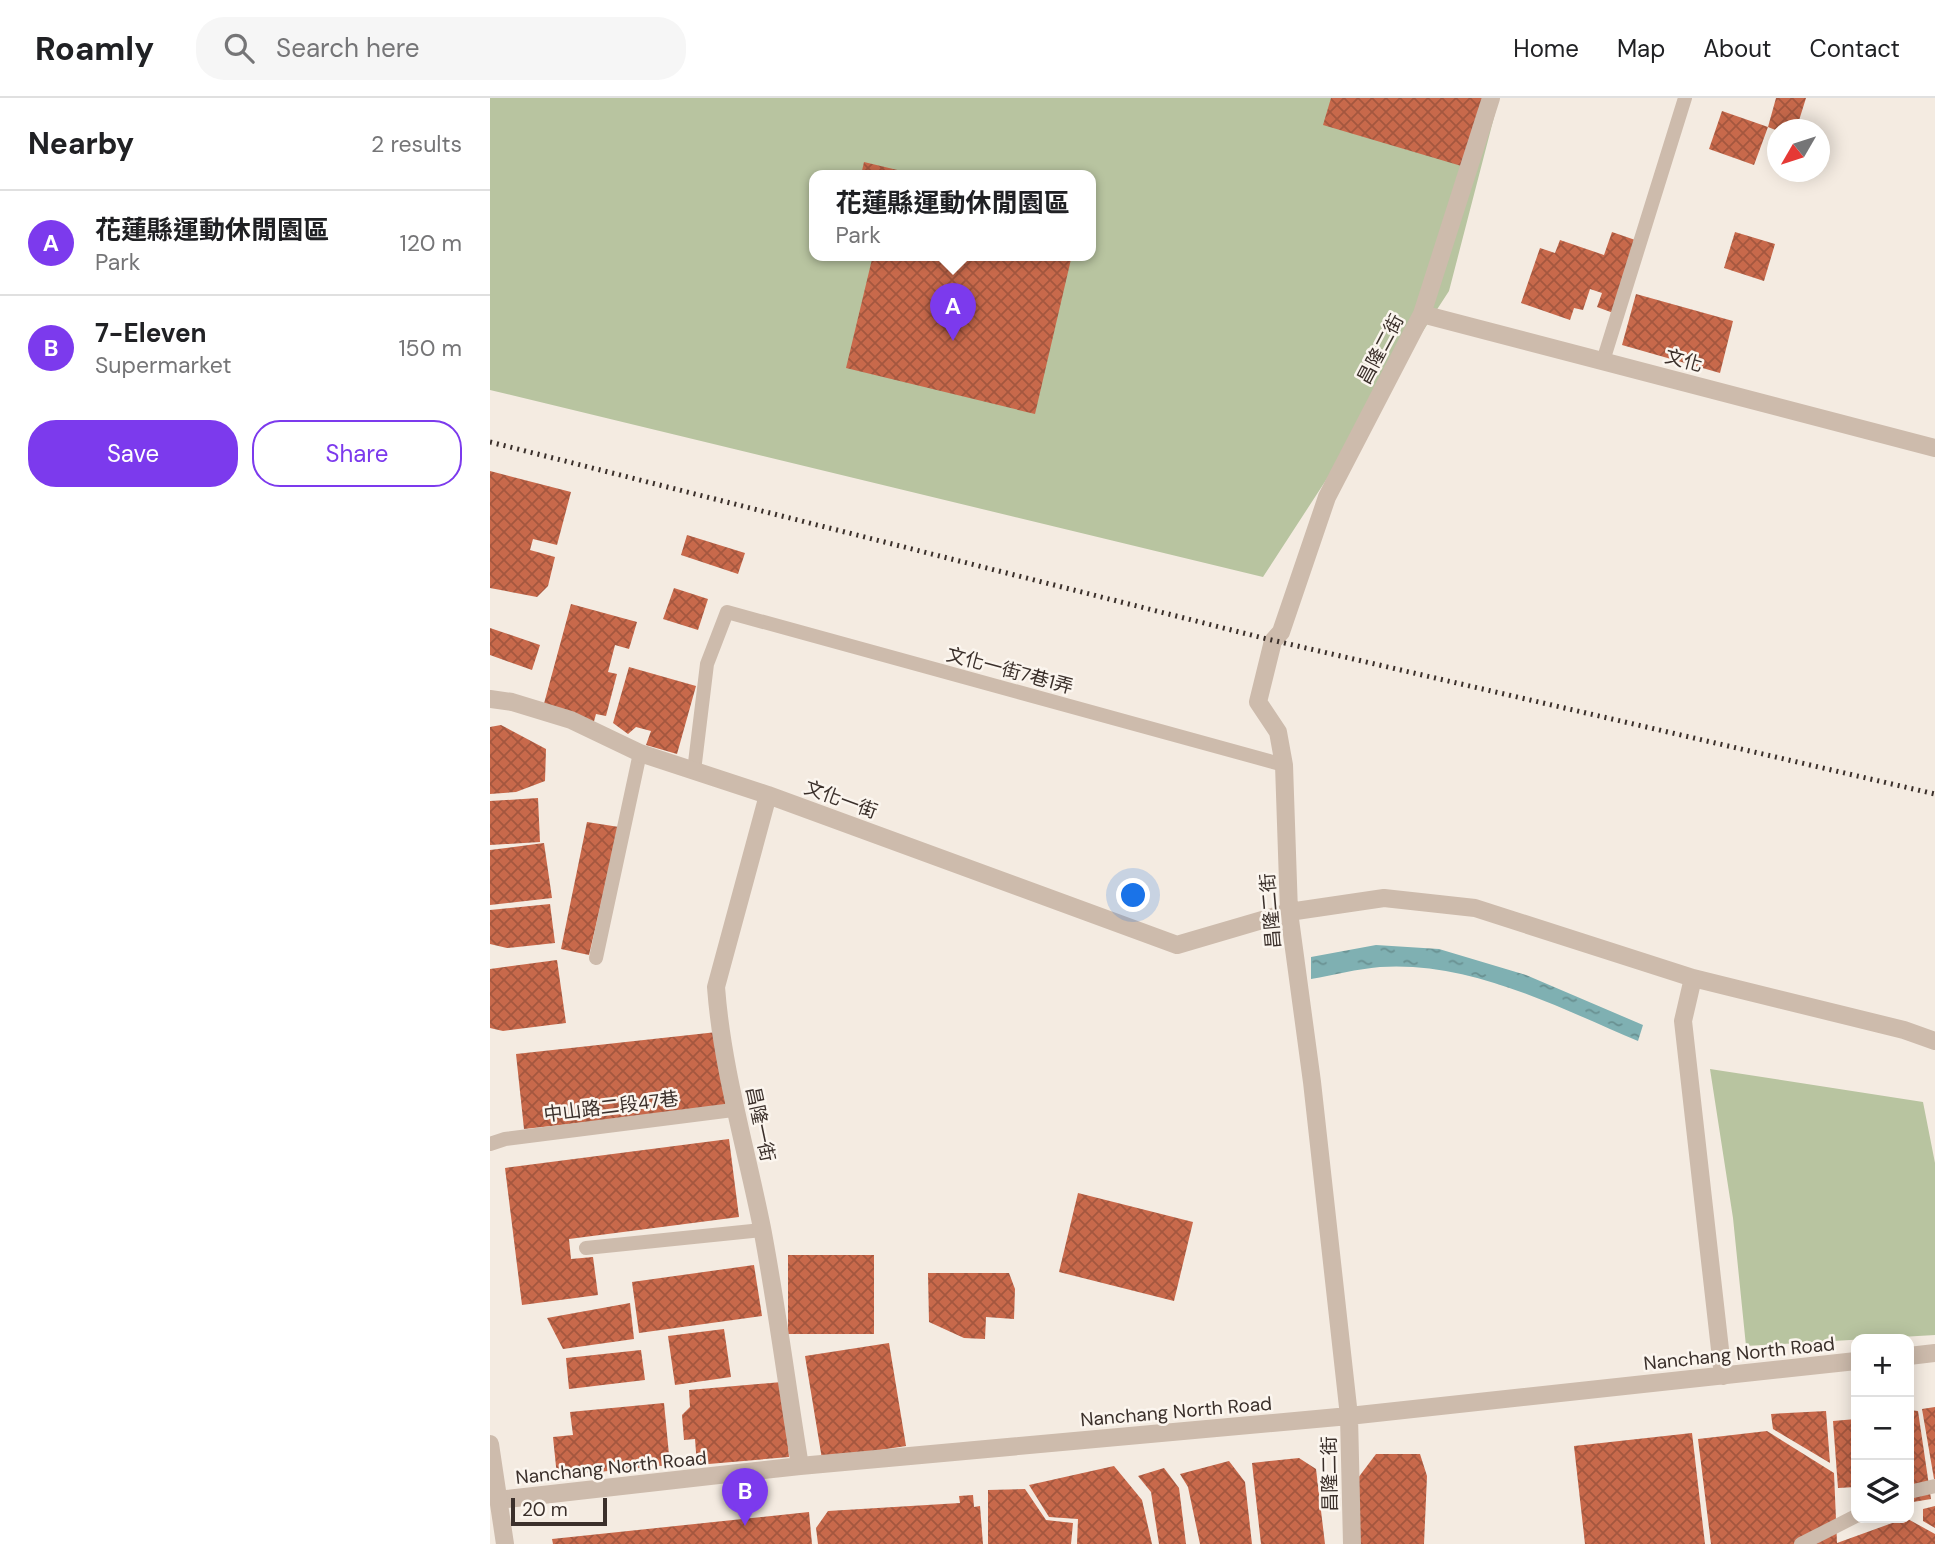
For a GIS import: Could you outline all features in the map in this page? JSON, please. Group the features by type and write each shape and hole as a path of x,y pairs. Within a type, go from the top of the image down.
{"street":[{"name":"昌隆二街","path":"1352,1544 1349,1416 1312,1082 1289,912 1284,765 1278,732 1258,702 1273,641 1280,632 1327,497 1422,314 1491,98"},
{"name":"文化","path":"1422,314 1935,448"},
{"name":"文化一街","path":"490,699 512,702 571,720 640,753 768,795 1177,945 1289,912"},
{"name":"昌隆一街","path":"768,795 716,986 718,1018 762,1230 800,1466"},
{"path":"1289,912 1384,898 1475,908 1693,978 1904,1030 1935,1041"},
{"path":"1693,978 1683,1021 1723,1376"},
{"path":"1914,1355 1935,1353"},
{"name":"Nanchang North Road","path":"499,1500 800,1466 1349,1416 1851,1363"},
{"path":"490,1444 505,1544"}],"lane":[{"path":"1603,361 1685,98"},
{"name":"文化一街7巷1弄","path":"694,771 706,664 727,612 1284,765"},
{"path":"596,958 640,753"},
{"name":"中山路二段47巷","path":"490,1144 505,1139 733,1110 734,1105"},
{"path":"586,1248 762,1230"},
{"path":"1914,1491 1935,1486"},
{"path":"1801,1544 1851,1519"}],"green space":[{"path":"490,98 1499,98 1449,291 1263,577 490,390"},
{"path":"1710,1069 1923,1102 1935,1163 1935,1335 1851,1334 1851,1340 1746,1346 1733,1218"}],"water":[{"path":"1376,945 1439,949 1526,975 1643,1025 1638,1041 1513,989 1447,971 1380,967 1311,979 1311,957"}],"building":[{"path":"1331,98 1495,98 1475,170 1323,125"},
{"path":"1776,98 1806,98 1799,119 1770,119"},
{"path":"1722,111 1767,127 1754,165 1709,149"},
{"path":"864,162 897,170 862,170"},
{"path":"1612,232 1641,242 1616,314 1597,307 1602,293 1590,289 1583,310 1574,308 1570,320 1521,303 1540,248 1555,253 1560,240 1604,255"},
{"path":"1735,232 1775,244 1764,281 1724,268"},
{"path":"872,261 1071,261 1035,414 846,368"},
{"path":"1636,294 1733,321 1720,373 1622,345"},
{"path":"490,471 571,492 557,545 533,539 530,550 555,557 548,586 537,597 490,588"},
{"path":"687,535 745,553 738,574 681,555"},
{"path":"674,588 708,599 698,630 663,619"},
{"path":"571,604 637,622 629,649 615,645 608,672 617,674 606,716 596,714 593,725 542,711"},
{"path":"490,628 540,645 532,670 490,655"},
{"path":"629,667 696,686 677,754 646,745 651,731 636,727 628,734 613,723"},
{"path":"501,725 546,749 545,781 516,792 490,794 490,727"},
{"path":"538,798 540,842 490,845 490,801"},
{"path":"587,822 619,827 589,955 561,949"},
{"path":"544,843 552,898 490,905 490,850"},
{"path":"550,904 555,943 507,948 490,944 490,910"},
{"path":"557,960 566,1023 503,1031 490,1028 490,969"},
{"path":"717,1032 726,1107 524,1129 516,1054"},
{"path":"729,1139 739,1217 569,1239 571,1259 593,1257 598,1295 522,1305 505,1168"},
{"path":"1078,1193 1193,1222 1174,1301 1059,1272"},
{"path":"788,1255 874,1255 874,1334 788,1334"},
{"path":"754,1265 762,1316 639,1333 632,1282"},
{"path":"928,1273 1009,1273 1015,1289 1014,1319 986,1317 985,1339 964,1338 929,1322"},
{"path":"630,1303 634,1339 563,1349 547,1318"},
{"path":"724,1329 731,1377 675,1385 668,1336"},
{"path":"889,1343 906,1446 822,1459 805,1356"},
{"path":"641,1350 645,1380 569,1389 566,1358"},
{"path":"782,1382 789,1457 697,1465 695,1439 684,1440 682,1415 690,1407 689,1390"},
{"path":"664,1403 670,1465 557,1476 553,1437 573,1435 570,1412"},
{"path":"1935,1407 1935,1479 1934,1479 1922,1409"},
{"path":"1826,1411 1830,1463 1773,1429 1771,1414"},
{"path":"1914,1411 1918,1411 1931,1499 1914,1502"},
{"path":"1851,1419 1851,1487 1838,1488 1833,1421"},
{"path":"1767,1431 1834,1473 1837,1543 1892,1523 1914,1522 1935,1534 1935,1544 1711,1544 1698,1439"},
{"path":"1692,1433 1705,1544 1585,1544 1574,1446"},
{"path":"1376,1454 1420,1454 1427,1476 1424,1544 1359,1544 1358,1478"},
{"path":"1299,1458 1316,1469 1325,1544 1261,1544 1252,1463"},
{"path":"1229,1461 1245,1482 1252,1544 1200,1544 1188,1487 1180,1474"},
{"path":"1114,1466 1142,1500 1152,1544 1077,1544 1078,1519 1049,1517 1029,1485"},
{"path":"1164,1468 1179,1488 1186,1544 1159,1544 1151,1492 1138,1476"},
{"path":"1025,1489 1046,1520 1073,1523 1071,1544 988,1544 988,1490"},
{"path":"973,1495 974,1507 980,1506 983,1544 818,1544 816,1528 828,1511 960,1503 959,1496"},
{"path":"1935,1506 1935,1528 1923,1521 1923,1509"},
{"path":"809,1512 812,1544 553,1544 552,1539"}],"railway":[{"path":"490,442 1263,638 1935,794"}],"place":[{"name":"花蓮縣運動休閒園區","path":"953,341"},
{"name":"7-Eleven","path":"745,1526"}]}
